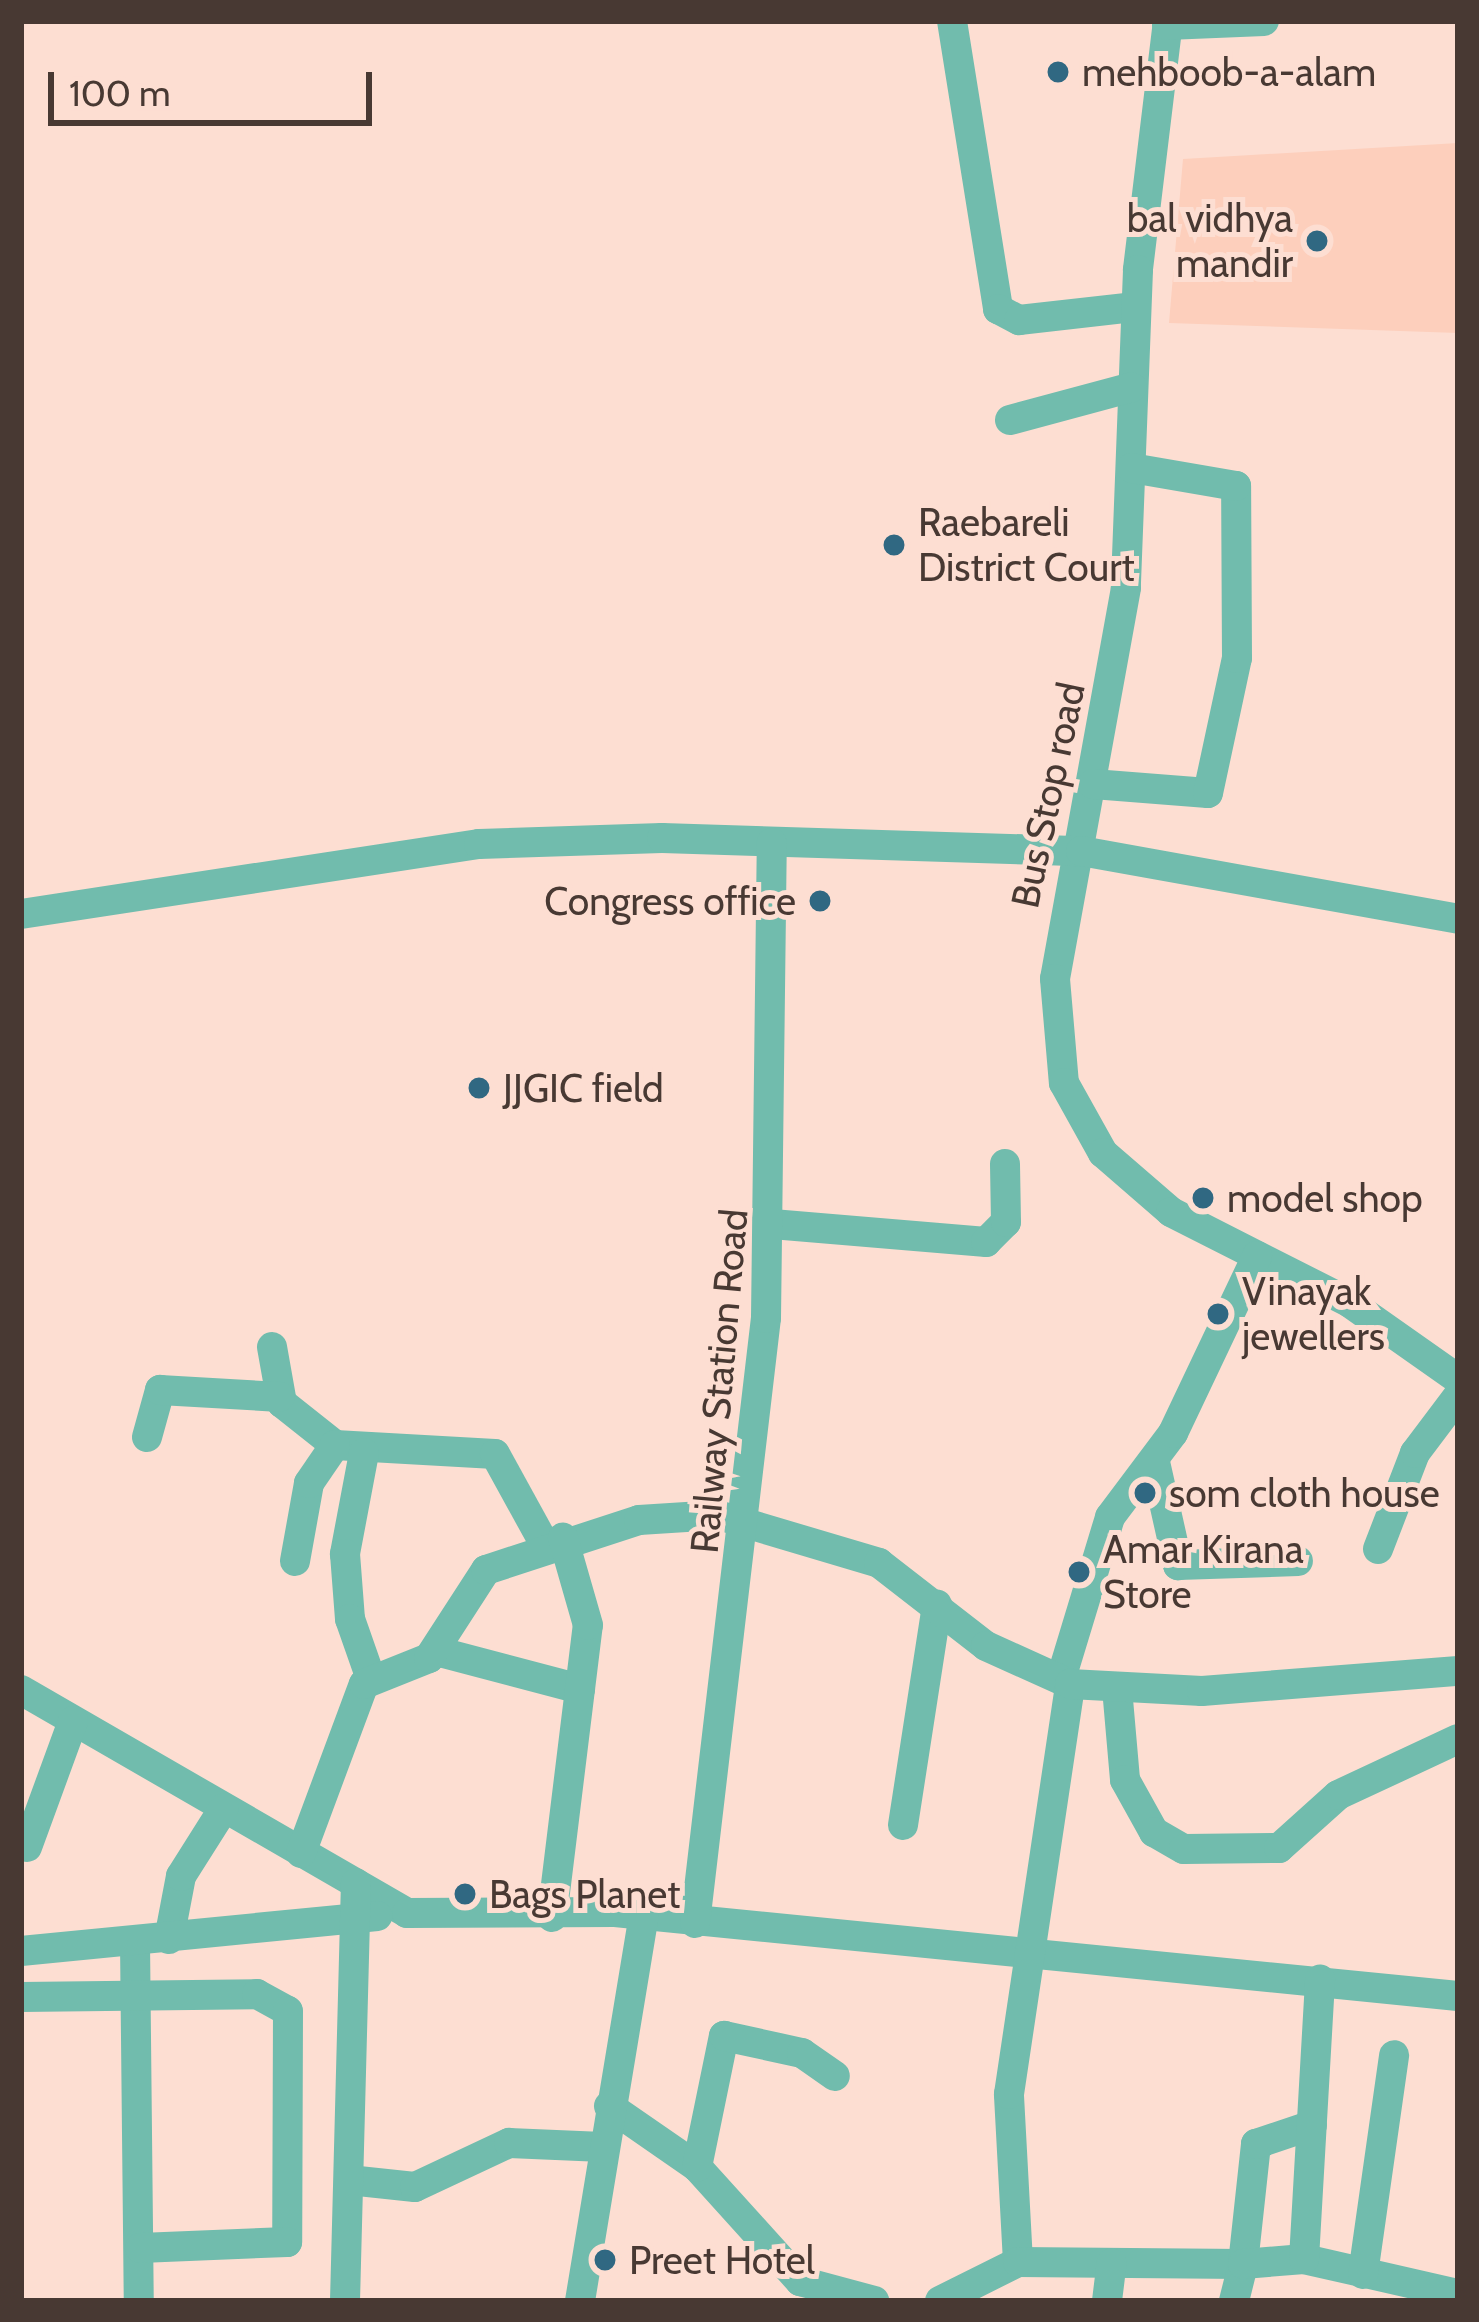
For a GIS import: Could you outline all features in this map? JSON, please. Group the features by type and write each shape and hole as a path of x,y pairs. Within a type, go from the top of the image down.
{"street":[{"path":"952,21 998,309 1019,320 1136,307"},
{"path":"1167,23 1264,21"},
{"name":"Bus Stop road","path":"1167,23 1136,307 1126,588 1054,979 1064,1083 1132,1181 1458,1379"},
{"path":"1010,420 1132,387"},
{"path":"1093,784 1208,793 1238,658 1236,486 1132,468"},
{"path":"21,914 479,844 772,843 1081,851 1458,919"},
{"name":"Railway Station Road","path":"695,1923 749,1525 772,1224 772,843"},
{"path":"772,1224 986,1242 1006,1222 1005,1164"},
{"path":"1018,2262 1010,2094 1033,1958 1066,1678 1110,1517 1155,1462 1257,1256"},
{"path":"272,1347 280,1396"},
{"path":"147,1437 160,1390 280,1396 350,1449 488,1451 554,1542 585,1601 580,1689 552,1917"},
{"path":"1378,1550 1415,1454 1458,1396"},
{"path":"295,1561 309,1483 350,1449"},
{"path":"301,1853 371,1679 350,1619 345,1554 350,1449"},
{"path":"1155,1462 1178,1565 1298,1561"},
{"path":"436,1651 467,1587 554,1542 683,1515 749,1525 879,1563 986,1646 1066,1678 1118,1688 1458,1671"},
{"path":"903,1825 937,1605"},
{"path":"371,1679 436,1651 580,1689"},
{"path":"1118,1688 1125,1780 1154,1832 1184,1850 1279,1849 1338,1795 1458,1739"},
{"path":"21,1690 407,1913"},
{"path":"27,1847 73,1720"},
{"path":"169,1939 181,1876 224,1808"},
{"path":"345,2301 356,1883"},
{"path":"21,1951 407,1913 644,1915 1033,1958 1321,1978 1458,1996"},
{"path":"580,2301 644,1915"},
{"path":"135,1942 140,1999 140,2301"},
{"path":"1304,2259 1321,1978"},
{"path":"21,1996 282,2000 291,2222 273,2248 140,2248"},
{"path":"697,2168 724,2036 802,2053 835,2076"},
{"path":"1363,2274 1394,2055"},
{"path":"609,2106 697,2168 800,2281 874,2301"},
{"path":"1234,2301 1243,2264 1256,2144 1312,2125"},
{"path":"349,2180 415,2187 509,2144 603,2147"},
{"path":"940,2301 1018,2262 1243,2264 1304,2259 1458,2294"},
{"path":"1107,2301 1112,2264"}],"shaded area":[{"name":"bal vidhya mandir","path":"1458,143 1458,333 1169,323 1183,159"}],"place":[{"name":"mehboob-a-alam","path":"1058,72"},
{"name":"bal vidhya mandir","path":"1317,241"},
{"name":"Raebareli District Court","path":"894,545"},
{"name":"Congress office","path":"820,901"},
{"name":"JJGIC field","path":"479,1088"},
{"name":"model shop","path":"1203,1198"},
{"name":"Vinayak jewellers","path":"1218,1314"},
{"name":"som cloth house","path":"1145,1493"},
{"name":"Amar Kirana Store","path":"1079,1572"},
{"name":"Bags Planet","path":"465,1894"},
{"name":"Preet Hotel","path":"605,2260"}]}
